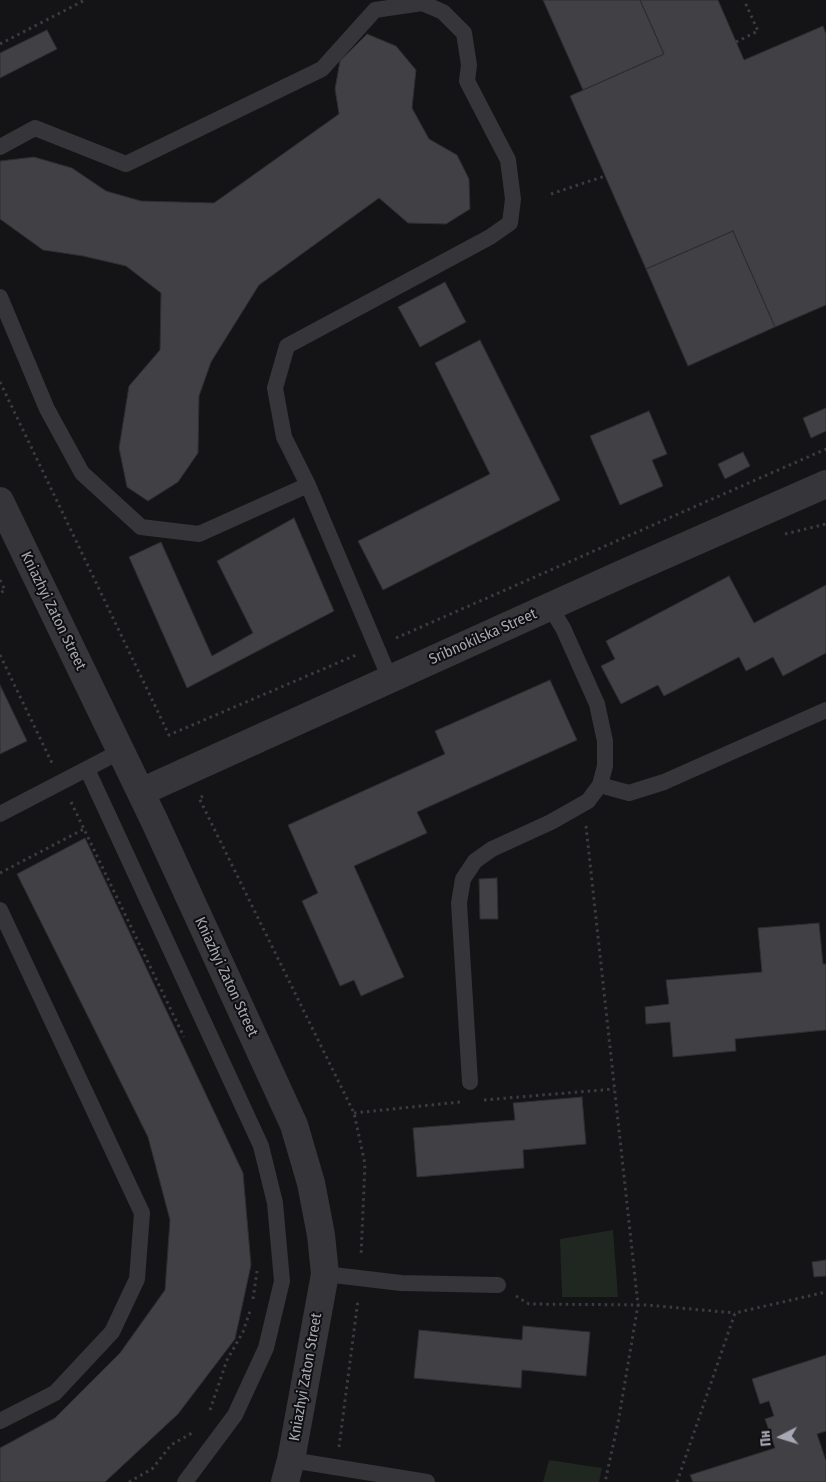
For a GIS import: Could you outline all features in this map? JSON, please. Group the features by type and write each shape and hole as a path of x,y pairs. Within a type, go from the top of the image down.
{"street":[{"name":"Sribnokilska Street","path":"141,792 550,606 826,484"},
{"name":"Kniazhyi Zaton Street","path":"0,501 141,792 294,1125 311,1183 321,1235 325,1274 288,1471"}],"lane":[{"path":"0,147 35,128 126,164 322,69 375,10 422,3 443,12 464,33 469,65 467,82 508,160 512,199 510,223 490,237 286,346 275,388 284,437 308,485 390,679"},
{"path":"0,297 48,409 82,473 141,527 199,534 308,485"},
{"path":"470,1082 459,903 463,879 474,861 492,849 551,822 588,801 600,785 605,766 605,741 597,704 563,628 550,606"},
{"path":"600,785 628,793 664,782 826,710"},
{"path":"0,814 121,751"},
{"path":"87,769 261,1146 275,1203 282,1280 266,1348 235,1415 185,1482"},
{"path":"0,910 142,1213 137,1280 112,1332 55,1394 0,1421"},
{"path":"325,1274 401,1283 498,1285"},
{"path":"288,1471 427,1482"}],"path":[{"path":"0,44 84,0"},
{"path":"736,42 758,31 744,0"},
{"path":"552,194 605,176"},
{"path":"0,382 169,735 377,647 826,450"},
{"path":"0,580 5,590 0,592"},
{"path":"0,655 187,1042"},
{"path":"588,801 585,835 638,1305 618,1423 605,1482"},
{"path":"0,873 84,829"},
{"path":"208,1416 227,1360 243,1332 252,1303 257,1265"},
{"path":"498,1285 529,1304 638,1305 735,1312 826,1292"},
{"path":"677,1482 735,1312"},
{"path":"129,1482 152,1469 171,1445 189,1436 196,1429"}],"shaded area":[{"path":"613,1230 618,1297 562,1297 560,1239"},
{"path":"549,1460 602,1468 599,1482 543,1482"}],"building":[{"path":"543,0 640,0 664,54 583,90"},
{"path":"640,0 718,0 744,60 823,26 826,34 826,305 775,327 733,231 646,269 570,96 664,54"},
{"path":"47,30 57,49 0,78 0,53"},
{"path":"367,34 396,46 416,70 412,108 429,139 457,155 469,179 470,209 446,224 408,223 379,198 259,285 211,362 199,396 198,453 178,482 148,501 127,487 119,448 129,386 160,350 161,293 126,266 83,256 43,250 0,219 0,161 34,157 72,168 106,191 141,201 214,203 339,114 335,89 340,61"},
{"path":"733,231 775,327 688,366 646,269"},
{"path":"445,282 466,322 420,347 398,307"},
{"path":"480,340 560,500 383,590 358,541 490,474 435,363"},
{"path":"826,408 826,431 811,438 803,418"},
{"path":"649,411 667,454 652,460 663,486 620,505 590,436"},
{"path":"743,452 750,466 725,479 718,464"},
{"path":"294,518 334,611 187,688 129,557 161,542 212,656 253,633 217,561"},
{"path":"729,576 754,623 826,585 826,653 783,676 773,657 746,671 739,657 664,696 658,685 621,704 601,666 615,659 606,641"},
{"path":"550,680 577,740 417,812 427,833 354,866 404,977 361,996 354,980 340,986 302,901 318,893 288,825 445,754 435,731"},
{"path":"0,685 27,741 0,754"},
{"path":"85,838 243,1173 251,1265 235,1339 178,1414 105,1482 0,1482 0,1448 55,1418 120,1353 165,1290 170,1220 148,1137 17,874"},
{"path":"497,878 498,919 480,919 479,879"},
{"path":"819,923 823,964 826,964 826,1030 735,1039 736,1051 673,1057 670,1022 646,1024 645,1007 669,1004 666,980 762,972 758,928"},
{"path":"582,1097 586,1144 523,1150 524,1168 417,1177 413,1128 515,1120 513,1103"},
{"path":"826,1260 826,1276 814,1277 812,1262"},
{"path":"523,1326 590,1332 586,1376 522,1370 521,1388 414,1378 419,1330 522,1340"},
{"path":"826,1355 826,1431 817,1434 826,1461 826,1482 693,1482 690,1475 775,1448 765,1419 774,1416 769,1401 760,1404 752,1379"}]}
